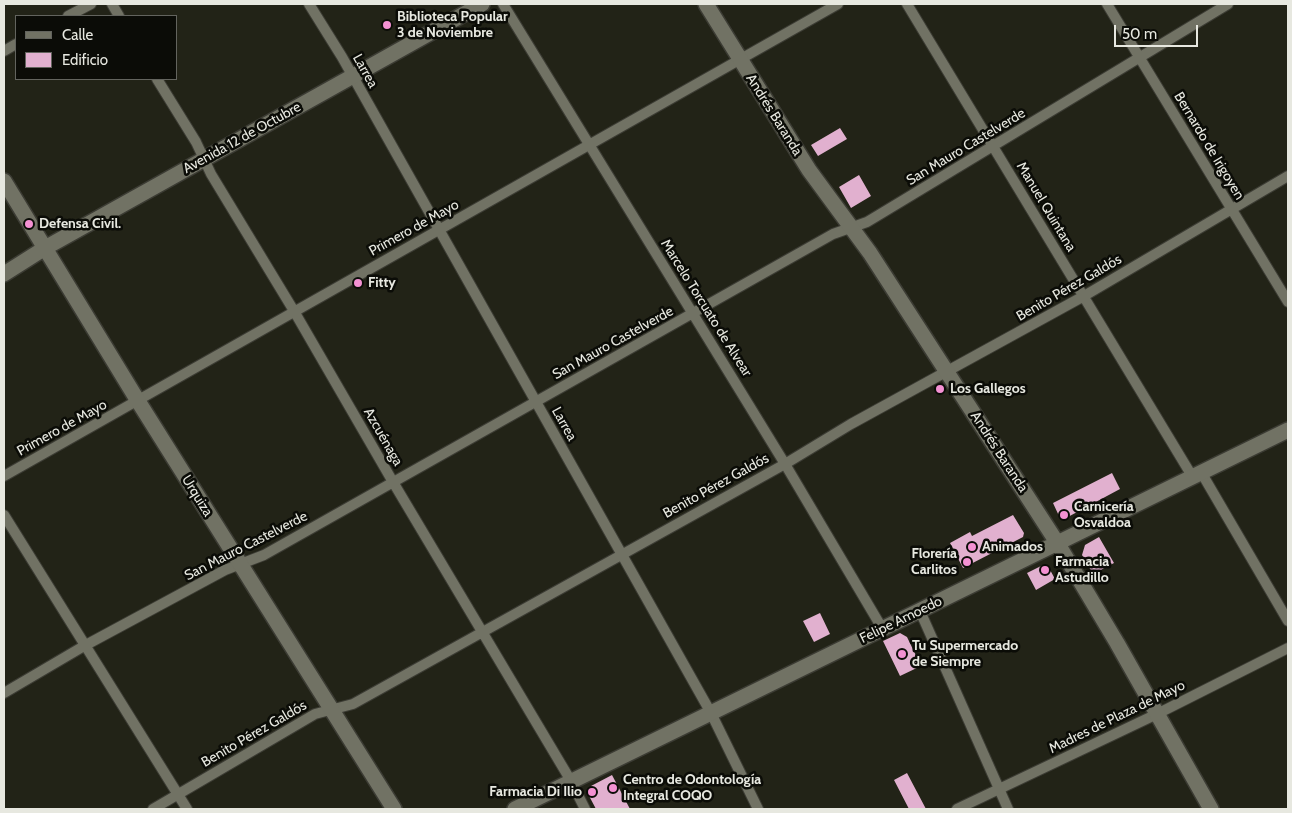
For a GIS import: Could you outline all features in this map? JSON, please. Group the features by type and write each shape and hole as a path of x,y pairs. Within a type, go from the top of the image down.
{"main road":[{"name":"Avenida 12 de Octubre","path":"4,274 45,248 482,4"},
{"name":"Andrés Baranda","path":"706,4 809,170 870,253 1058,544 1211,809"},
{"name":"Urquiza","path":"4,181 138,401 394,809"},
{"name":"Felipe Amoedo","path":"515,809 1288,431"}],"street":[{"path":"70,15 91,4"},
{"path":"112,4 118,15"},
{"name":"Larrea","path":"309,4 352,76 711,713 758,809"},
{"name":"Marcelo Torcuato de Alvear","path":"503,4 588,145 694,314 882,628"},
{"name":"Primero de Mayo","path":"4,476 294,310 438,231 838,4"},
{"name":"Manuel Quintana","path":"907,4 1084,296 1288,621"},
{"name":"Bernardo de Irigoyen","path":"1106,4 1288,302"},
{"name":"San Mauro Castelverde","path":"4,693 84,646 217,575 264,555 833,234 877,216 1228,4"},
{"path":"4,51 15,45"},
{"name":"Azcuénaga","path":"159,80 393,482 571,781 585,809"},
{"name":"Benito Pérez Galdós","path":"153,809 314,714 353,704 785,464 851,424 1084,296 1288,176"},
{"path":"4,515 187,809"},
{"path":"920,611 1008,809"},
{"name":"Madres de Plaza de Mayo","path":"958,809 1157,714 1288,648"}],"building":[{"path":"840,128 847,139 818,156 811,145"},
{"path":"859,175 871,196 851,208 839,187"},
{"path":"1112,473 1120,489 1066,518 1059,516 1053,503"},
{"path":"1013,515 1024,533 1023,537 963,568 950,543 970,532 972,536"},
{"path":"1099,537 1114,563 1093,574 1082,555 1085,545"},
{"path":"1043,565 1049,568 1055,579 1036,590 1027,573"},
{"path":"820,613 830,634 814,642 803,621"},
{"name":"Tu Supermercado de Siempre","path":"900,633 907,637 921,666 900,676 883,641"},
{"path":"907,773 926,809 909,809 894,780"},
{"path":"612,775 630,809 596,809 588,794 590,793 588,790 592,788 591,786"}],"place":[{"name":"Biblioteca Popular 3 de Noviembre","path":"387,25"},
{"name":"Defensa Civil.","path":"29,224"},
{"name":"Fitty","path":"358,283"},
{"name":"Los Gallegos","path":"940,389"},
{"name":"Carnicería Osvaldoa","path":"1064,515"},
{"name":"Animados","path":"972,547"},
{"name":"Florería Carlitos","path":"967,562"},
{"name":"Farmacia Astudillo","path":"1045,570"},
{"name":"Tu Supermercado de Siempre","path":"902,654"},
{"name":"Centro de Odontología Integral COQO","path":"613,788"},
{"name":"Farmacia Di Ilio","path":"592,792"}]}
